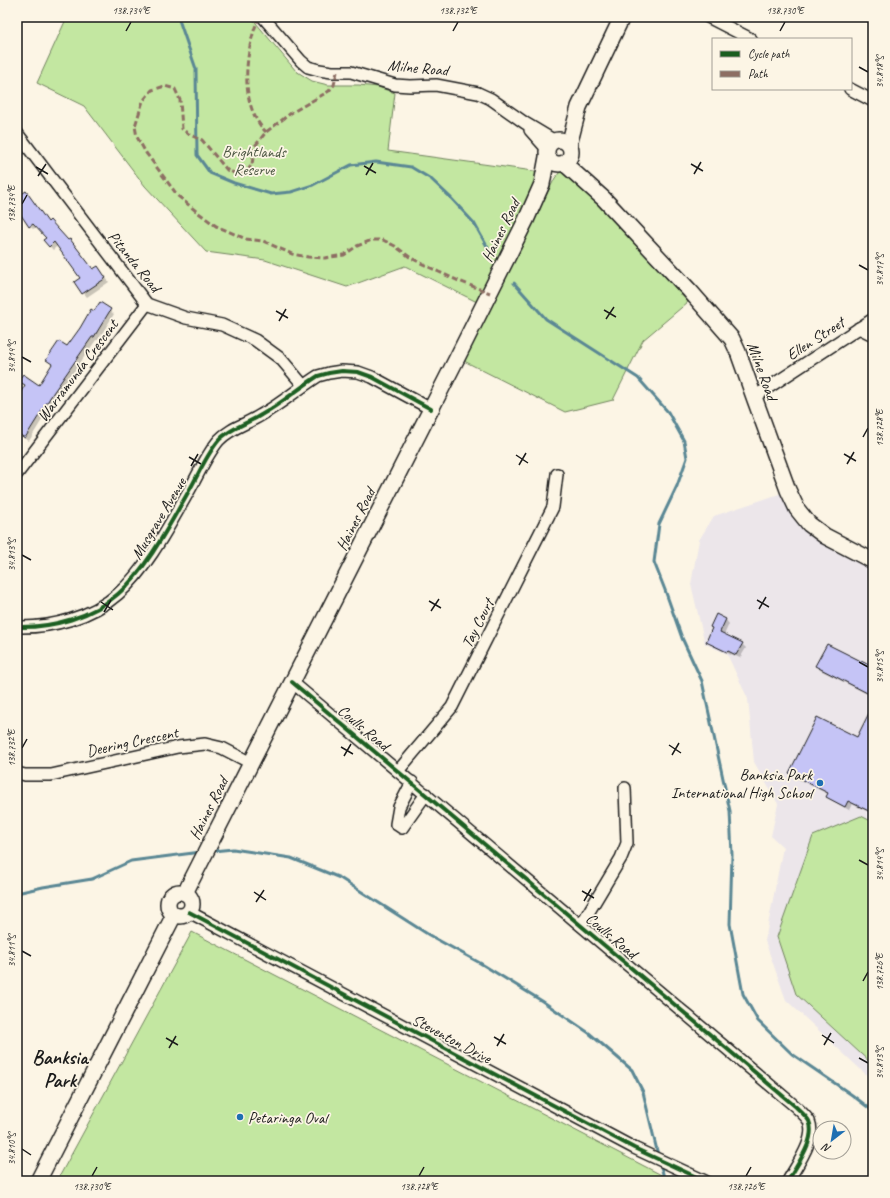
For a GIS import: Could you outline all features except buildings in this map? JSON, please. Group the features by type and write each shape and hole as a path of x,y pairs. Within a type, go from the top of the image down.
{"main road":[{"path":"559,152 622,17"},
{"name":"Haines Road","path":"185,893 431,409 559,152"},
{"name":"Milne Road","path":"559,152 732,339 788,490 797,509 809,524 825,536 873,561"},
{"path":"177,893 185,893 192,902 189,912 182,916 174,915 169,909 168,901 170,897 177,893"},
{"path":"38,1181 174,915"}],"street":[{"name":"Milne Road","path":"263,17 308,67 332,72 357,74 394,85 436,85 478,93 491,98 525,123 559,152"},
{"path":"708,17 749,38"},
{"path":"852,90 873,101"},
{"name":"Pitanda Road","path":"17,133 147,304 186,318 222,325 256,340 281,359 303,386"},
{"name":"Warramunda Crescent","path":"17,474 147,304"},
{"name":"Ellen Street","path":"754,397 873,319"},
{"path":"859,328 873,335"},
{"name":"Musgrave Avenue","path":"17,627 54,624 69,620 104,604 118,594 138,573 170,525 209,454 220,440 227,433 260,416 318,376 329,372 358,372 372,377 431,409"},
{"name":"Tay Court","path":"398,771 452,707 553,507 557,474"},
{"name":"Coulls Road","path":"292,682 581,924 803,1114 809,1121 811,1130 810,1139 788,1181"},
{"name":"Deering Crescent","path":"17,773 25,775 51,775 178,747 205,744 222,748 251,763"},
{"path":"412,782 399,807 396,824 402,828 426,794"},
{"path":"581,924 621,858 627,843 624,788"},
{"name":"Steventon Drive","path":"189,912 634,1148 705,1181"}],"shaded area":[{"name":"Banksia Park International High School","path":"782,493 873,567 873,1081 786,1000 765,941 783,847 771,836 778,804 754,762 748,699 727,654 705,644 691,584 699,540 714,516"}],"green space":[{"name":"Brightlands Reserve","path":"67,17 251,17 296,71 312,81 328,85 359,85 378,87 395,93 388,151 541,172 477,302 405,266 347,287 265,260 206,252 145,186 84,106 37,83"},
{"path":"568,171 575,175 688,302 643,340 613,400 565,412 462,360 555,178 560,172"},
{"path":"861,816 873,822 873,1065 796,994 777,937 813,836"},
{"path":"192,932 673,1181 57,1181"}],"waterway":[{"path":"178,17 196,69 197,155 210,173 234,183 271,194 291,192 313,185 351,165 376,162 411,167 431,179 450,197 474,223 488,248"},
{"path":"514,283 546,319 638,378 668,412 684,441 687,458 677,486 659,524 654,562 682,638 702,681 730,811 732,855 730,924 743,994 758,1021 792,1054 873,1111"},
{"path":"213,851 233,849 291,858 340,878 429,935 480,963 542,1001 589,1033 632,1070 643,1092 658,1155"},
{"path":"17,893 92,879 131,861 201,852"},
{"path":"660,1163 665,1181"}],"marked path":[{"path":"259,17 250,45 247,76 251,107 257,120 266,132"},
{"path":"337,72 334,85 329,91 291,113 266,132 255,146 252,164 247,172 239,175 227,170 202,140 190,135 182,129 180,100 175,89 165,86 152,90 143,101 135,126 137,137 146,153 178,196 216,226 246,239 263,241 292,254 308,257 325,258 344,255 357,246 372,240 383,240 395,246 411,258 439,272 490,293"}],"cycle path":[{"path":"17,627 44,626 71,620 96,609 118,594 129,584 149,558 167,530 207,457 219,440 233,429 268,411 318,376 342,371 358,372 372,377 431,409"},
{"path":"292,682 803,1114 809,1121 811,1128 810,1136 808,1144 788,1181"},
{"path":"189,912 634,1148 705,1181"}],"place":[{"name":"Banksia Park International High School","path":"820,783"},
{"name":"Petaringa Oval","path":"240,1117"}],"district":[{"name":"Banksia Park","path":"60,1068"}]}
